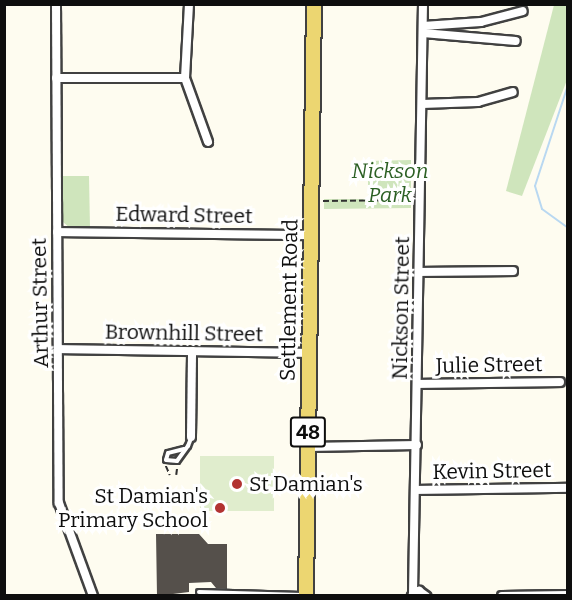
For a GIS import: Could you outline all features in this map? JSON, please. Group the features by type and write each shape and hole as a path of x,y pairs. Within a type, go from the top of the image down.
{"main road":[{"name":"Settlement Road","path":"306,595 314,4"}],"street":[{"name":"Arthur Street","path":"56,4 59,503 93,596"},
{"path":"189,4 185,78 208,141"},
{"name":"Nickson Street","path":"421,594 416,576 423,4"},
{"path":"423,30 481,22 523,11"},
{"path":"423,30 516,40"},
{"path":"56,78 185,78"},
{"path":"422,104 478,102 513,92"},
{"name":"Edward Street","path":"57,232 311,235"},
{"path":"420,272 513,271"},
{"name":"Brownhill Street","path":"58,349 309,353"},
{"path":"191,437 192,351"},
{"name":"Julie Street","path":"418,384 560,382"},
{"path":"308,447 417,445"},
{"name":"Kevin Street","path":"417,490 567,488"},
{"path":"502,596 567,594"}],"lane":[{"path":"184,449 170,451 166,459 174,463 184,449 191,437"},
{"path":"199,592 306,595"}],"path":[{"path":"321,206 323,201 412,200"}],"green space":[{"path":"554,5 567,5 567,80 522,196 506,191"},
{"name":"Nickson Park","path":"411,160 411,208 324,209 324,199 368,199 368,161"},
{"path":"62,176 89,176 90,228 71,229 63,222"},
{"name":"St Damian's","path":"200,456 274,456 274,511 200,511"}],"building":[{"path":"156,534 199,534 208,544 227,544 227,589 216,588 211,582 189,583 189,592 157,596"}],"waterway":[{"path":"568,85 535,186 542,209 568,228"}],"place":[{"name":"St Damian's","path":"237,484"},
{"name":"St Damian's Primary School","path":"220,508"}]}
